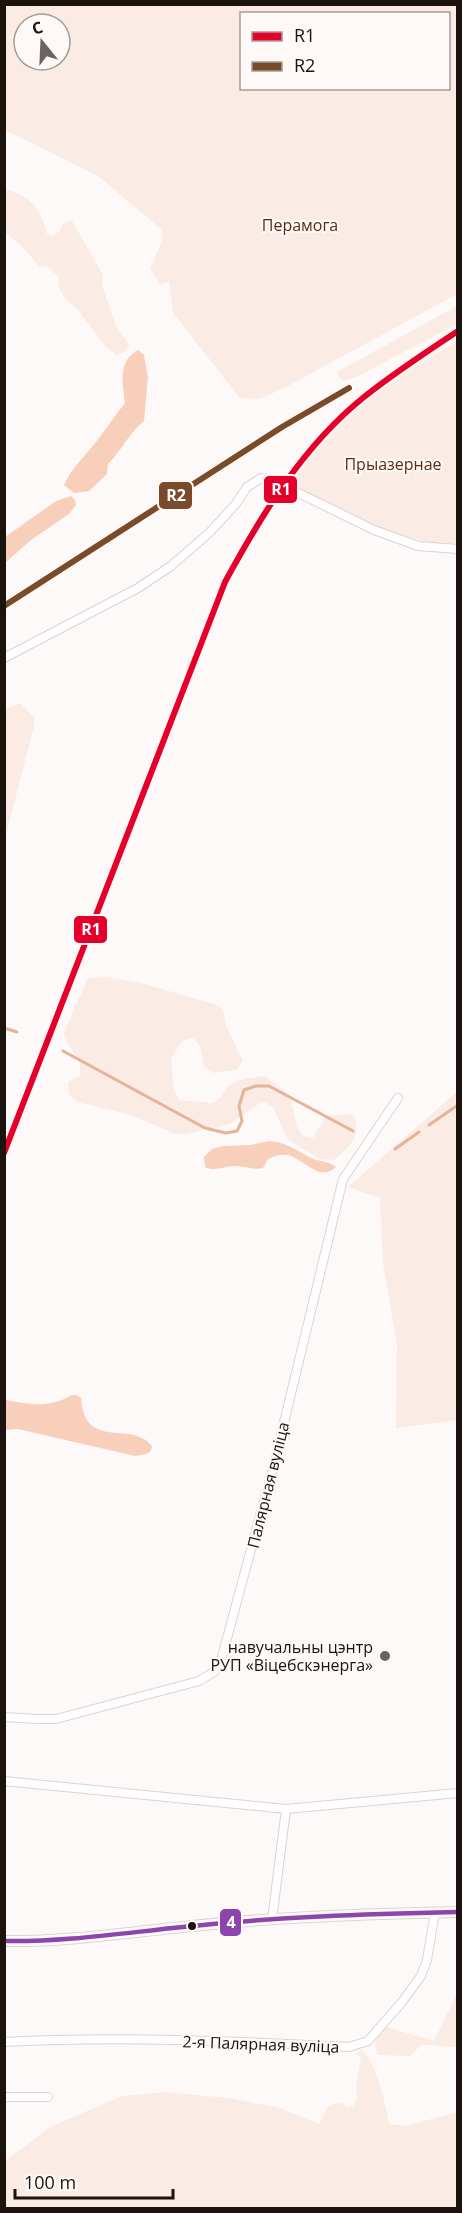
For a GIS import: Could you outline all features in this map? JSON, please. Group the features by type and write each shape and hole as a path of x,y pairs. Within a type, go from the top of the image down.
{"street":[{"path":"4,658 138,588 171,566 210,533 235,505 247,486 261,478 274,481 374,530 418,546 458,549"},
{"name":"Палярная вуліца","path":"4,1717 56,1719 199,1681 214,1672 220,1664 273,1468 343,1179 398,1098"},
{"path":"4,1781 286,1809 458,1793"},
{"path":"272,1920 286,1809"},
{"name":"2-я Палярная вуліца","path":"4,2042 58,2039 211,2040 349,2047 368,2041 421,1976 427,1960 435,1912"},
{"path":"4,1941 43,1942 184,1927 354,1914 458,1912"},
{"path":"4,2097 48,2097"}],"green space":[{"name":"Перамога","path":"4,5 457,5 457,294 286,387 260,399 240,398 173,313 169,281 161,285 150,269 163,239 161,229 98,176 5,130"},
{"path":"8,190 29,200 39,212 47,234 53,236 60,231 63,223 72,221 103,275 102,286 117,328 129,344 127,351 117,355 107,348 78,310 64,297 59,288 58,276 48,267 39,266 21,245 5,232 5,192"},
{"path":"457,306 457,324 360,375 344,381 339,378 337,372"},
{"name":"Прыазернае","path":"457,342 457,543 430,543 380,529 292,485 309,456 364,401 410,369"},
{"path":"20,703 34,717 34,726 5,839 5,709"},
{"path":"107,977 141,983 214,1004 223,1009 226,1026 243,1061 236,1070 214,1073 204,1067 200,1046 193,1038 182,1041 171,1059 174,1091 180,1100 212,1103 221,1098 229,1086 234,1083 265,1076 290,1096 297,1127 303,1136 313,1138 326,1116 353,1114 356,1122 356,1135 350,1146 334,1160 320,1159 288,1140 273,1107 263,1101 230,1124 186,1134 175,1134 131,1115 77,1102 69,1094 68,1082 80,1076 80,1063 63,1035 88,978"},
{"path":"457,1092 457,1420 396,1428 397,1344 383,1264 380,1198 348,1187"},
{"path":"457,1994 457,2046 421,2045 410,2056 378,2055 375,2043 386,2027 434,2041"},
{"path":"361,2050 371,2062 375,2072 389,2124 406,2126 457,2112 457,2208 5,2208 5,2161 50,2127 122,2096 166,2092 228,2098 277,2107 319,2124 326,2108 342,2103 347,2107 353,2106 357,2099 356,2087 361,2057 356,2054"}],"shaded area":[{"path":"138,350 144,355 148,377 144,421 108,464 107,474 89,491 74,493 64,485 125,403 124,367 131,355"},
{"path":"71,496 76,505 69,514 31,540 5,563 5,537 56,501"},
{"path":"269,1141 285,1144 312,1159 330,1163 336,1167 330,1171 318,1171 293,1157 284,1155 268,1159 263,1168 259,1169 238,1166 216,1169 205,1167 204,1157 212,1149"},
{"path":"72,1395 81,1398 84,1414 99,1430 143,1438 152,1446 151,1451 135,1456 18,1429 5,1430 5,1400 47,1404"}],"waterway":[{"path":"4,1028 17,1032"},
{"path":"63,1051 205,1128 226,1133 237,1131 242,1121 239,1106 244,1090 256,1086 269,1086 353,1131"},
{"path":"429,1125 458,1105"},
{"path":"395,1149 419,1132"}],"transit line":[{"name":"R1","path":"4,1153 225,582 269,507 303,459 322,437 342,416 375,388 458,331"},
{"name":"R2","path":"4,606 282,427 349,388"},
{"name":"4","path":"4,1941 72,1939 286,1918 458,1912"}],"place":[{"name":"навучальны цэнтр РУП «Віцебскэнерга»","path":"385,1656"}]}
